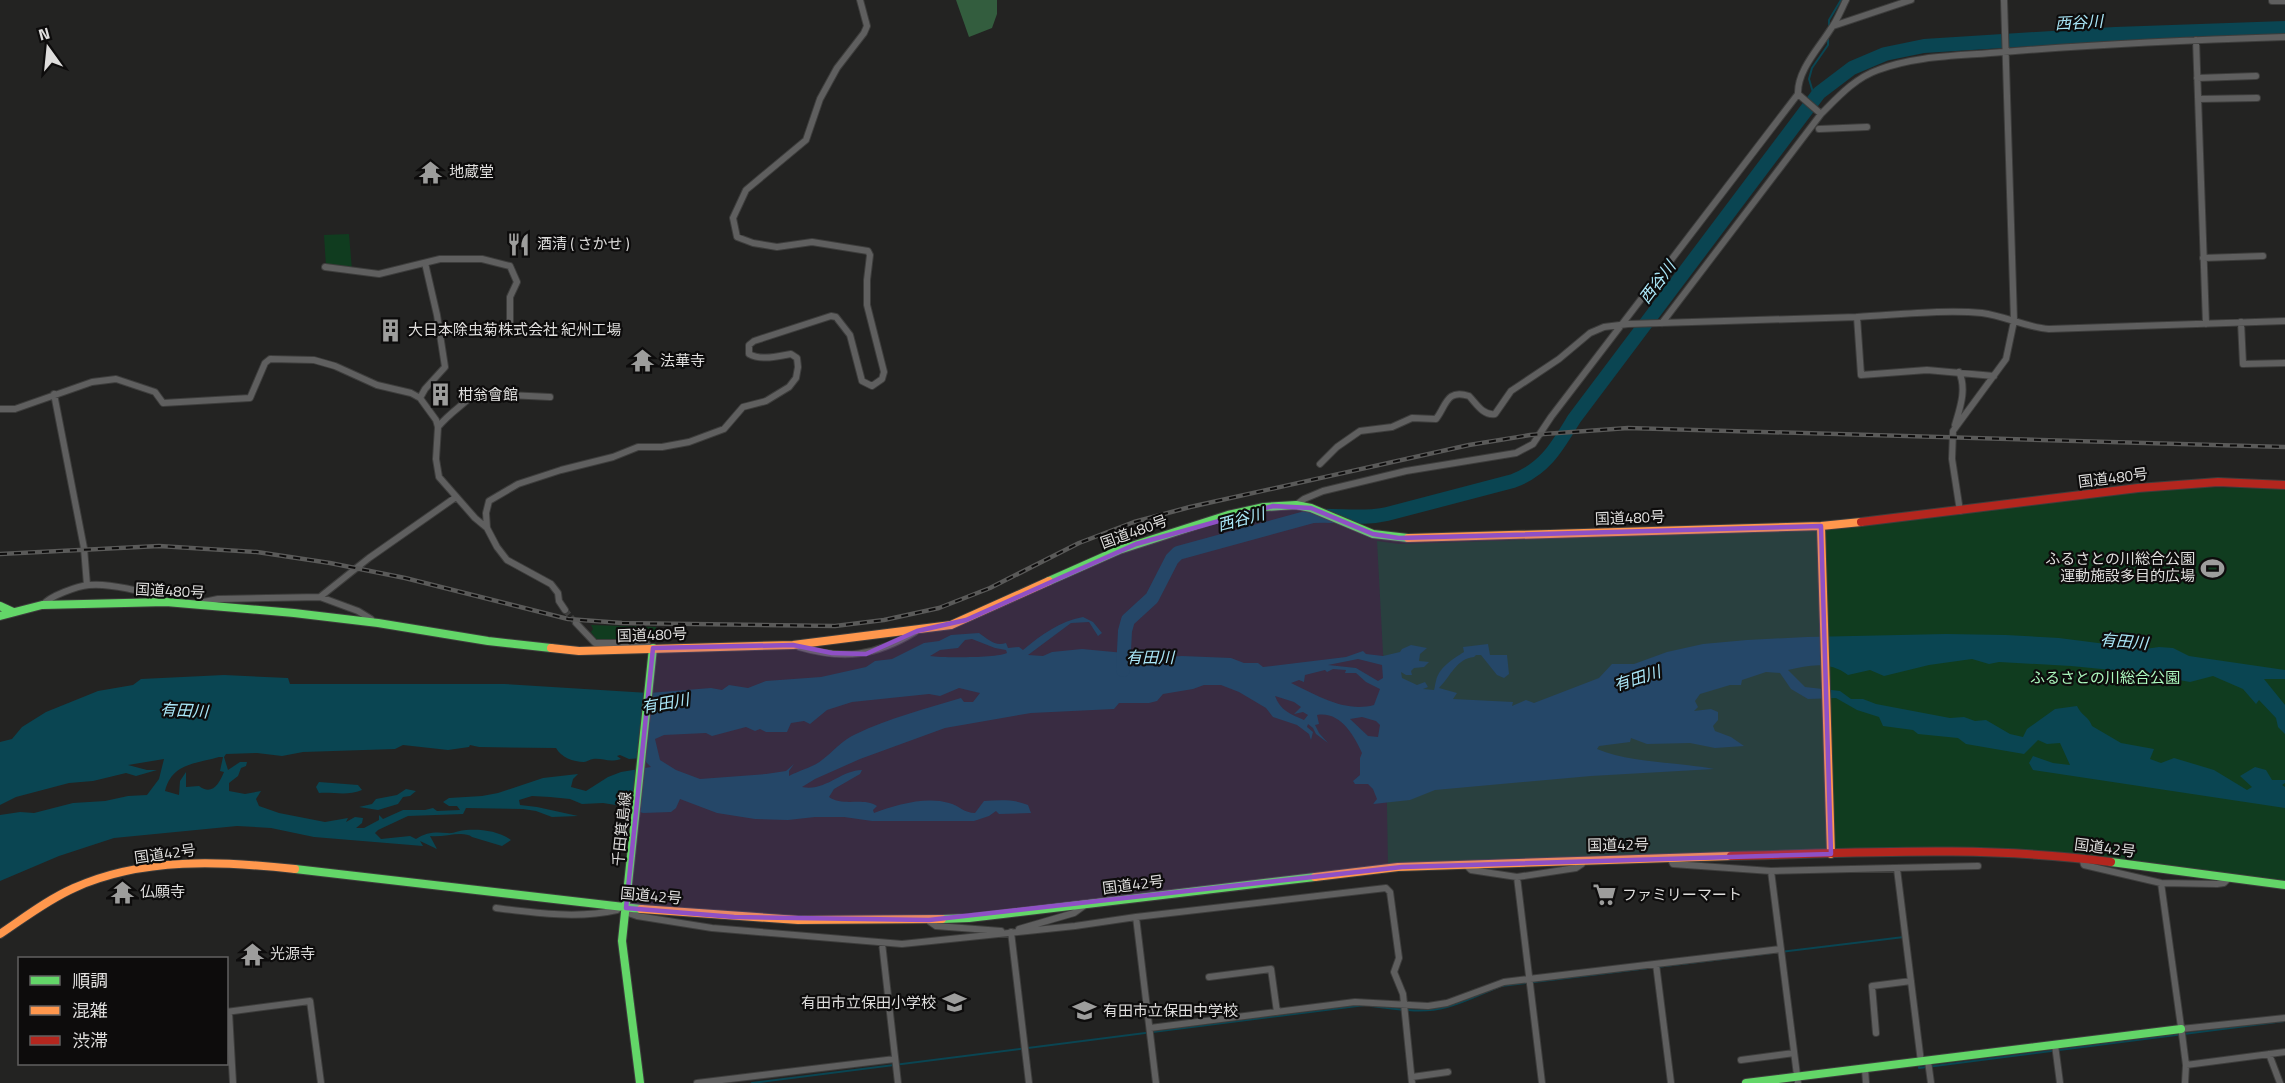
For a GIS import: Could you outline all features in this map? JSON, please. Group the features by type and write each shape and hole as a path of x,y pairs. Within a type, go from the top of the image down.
{"main road":[{"name":"国道480号","path":"0,616 42,605 166,602 378,622 549,649 652,651 793,645 951,625 1076,569 1153,538 1252,509 1296,506 1317,510 1364,531 1389,537 1409,538 1821,530 2128,489 2192,483 2234,482 2285,485"},
{"path":"1821,530 1830,850"},
{"path":"0,606 13,612"},
{"name":"千田箕島線","path":"640,1083 623,955 652,651"},
{"name":"国道42号","path":"0,934 75,888 115,876 201,862 270,866 734,917 929,920 1008,914 1326,874 1465,863 1670,858 1830,850 2027,853 2082,858 2285,885"},
{"path":"1746,1083 1798,1080 1865,1068 2181,1029"}],"street":[{"path":"564,610 558,593 551,584 507,560 497,547 487,528 486,513 489,501 494,497 518,484 613,457 638,447 662,447 689,442 724,429 743,407 766,401 789,387 796,378 797,358 791,354 769,358 753,357 748,350 749,345 754,341 836,317 850,334 862,381 872,386 882,379 884,372 867,305 870,255 868,251 812,242 777,247 753,243 737,237 733,218 746,190 806,140 820,99 837,68 867,26 860,0"},
{"path":"1296,506 1304,499 1323,491 1403,471 1516,453 1533,444 1551,417 1625,325 1798,94 1799,84 1806,68 1833,26 1846,0"},
{"path":"1833,26 1911,0"},
{"path":"1953,431 2006,359 2014,321 2004,0"},
{"path":"2272,2 2285,1"},
{"path":"1660,323 1821,114 1855,82 1877,70 1917,60 2006,52 2285,37"},
{"path":"2196,40 2205,324"},
{"path":"2197,78 2256,76"},
{"path":"1798,94 1821,114"},
{"path":"2198,99 2257,98"},
{"path":"1819,129 1868,127"},
{"path":"2203,258 2263,256"},
{"path":"325,267 379,274 440,259 482,259 510,267 517,282 510,297 510,328"},
{"path":"420,398 445,367 437,315 425,263"},
{"path":"1320,464 1336,447 1360,431 1392,427 1412,418 1436,419 1444,402 1455,395 1469,396 1488,414 1495,414 1511,391 1559,358 1590,333 1604,327 1968,312 1994,315 2027,326 2049,329 2285,321"},
{"path":"1857,317 1861,375 1927,370 1994,376"},
{"path":"2241,322 2242,364 2285,363"},
{"path":"0,409 15,409 93,382 116,379 155,392 164,403 250,398 265,363 270,359 314,360 335,366 377,385 411,393 420,398 433,414 438,427 437,471 442,482 474,518 487,528"},
{"path":"1959,372 1963,384 1953,431 1952,459 1960,511"},
{"path":"438,427 449,414 466,403 478,390 486,394 550,397"},
{"path":"54,394 84,548 87,585"},
{"path":"320,597 369,558 456,497"},
{"path":"42,605 52,596 87,585 129,590 157,597 166,602"},
{"path":"192,604 218,599 320,597 358,611 378,622"},
{"path":"576,623 595,644 646,643 652,651"},
{"path":"793,645 821,652 859,654 886,648 917,631"},
{"path":"1670,858 1672,864 1771,871 1978,866"},
{"path":"2082,858 2084,865 2161,883 2221,884 2229,878"},
{"path":"1465,863 1466,867 1471,870 1517,877 1576,868 1582,864 1582,860"},
{"path":"1897,869 1911,981 1931,1083"},
{"path":"1771,871 1798,1080"},
{"path":"1517,877 1542,1083"},
{"path":"2161,883 2186,1065 2185,1083"},
{"path":"496,908 550,914 604,913 626,906 637,916 712,928 902,944 1075,926 1388,888 1399,958 1394,972 1403,994 1412,1080 1448,1072"},
{"path":"929,920 936,927 1011,932 1074,913 1083,908 1085,904"},
{"path":"1136,917 1156,1083"},
{"path":"1011,932 1029,1083"},
{"path":"882,943 898,1083"},
{"path":"1150,1028 1355,1002 1422,1007 1440,1004 1499,983 1781,949"},
{"path":"1656,964 1671,1083"},
{"path":"1209,977 1271,969 1277,1012"},
{"path":"1876,1033 1872,986 1911,981"},
{"path":"233,1083 228,1012 310,1001 321,1083"},
{"path":"2181,1029 2285,1018"},
{"path":"2055,1045 2060,1083"},
{"path":"2186,1065 2285,1052"},
{"path":"1741,1060 1794,1053"},
{"path":"2269,1054 2280,1083"},
{"path":"697,1083 895,1059"},
{"path":"1865,1068 1866,1083"}],"highlighted area":[{"path":"1273,506 1311,508 1373,534 1399,538 1821,526 1831,854 1402,867 929,920 734,917 626,908 653,648 793,645 832,653 866,654 917,631 966,620 1136,544"}],"green space":[{"path":"956,0 997,0 997,14 992,28 969,37"},
{"path":"349,234 352,270 326,266 324,235"},
{"name":"ふるさとの川総合公園","path":"2193,487 2285,489 2285,883 2057,853 1388,866 1385,691 1377,541 1399,544 1840,529 2105,495"},
{"path":"591,625 656,627 656,641 597,640 591,632 593,629"}],"water":[{"name":"有田川","path":"1083,617 1093,622 1102,633 1098,636 1089,622 1071,623 1028,655 1043,656 1052,652 1082,649 1167,657 1231,658 1244,663 1258,663 1263,667 1346,657 1363,651 1366,654 1383,656 1400,652 1411,645 1427,648 1420,654 1419,661 1429,662 1424,667 1414,668 1411,671 1412,675 1401,672 1402,678 1417,685 1425,682 1428,687 1423,689 1434,690 1440,672 1464,652 1463,647 1488,644 1490,655 1507,655 1509,674 1504,678 1497,675 1481,655 1476,655 1458,664 1439,688 1457,693 1453,699 1513,702 1512,706 1526,700 1534,703 1599,678 1612,664 1634,664 1667,652 1703,644 1747,640 1946,634 2006,635 2059,638 2145,649 2173,648 2189,656 2285,670 2285,679 2264,679 2285,705 2285,734 2278,727 2276,718 2259,700 2256,704 2243,689 2213,676 2190,682 2142,673 2071,666 1999,662 1989,664 1972,659 1929,665 1884,676 1870,670 1848,675 1834,668 1819,665 1788,670 1805,687 1840,691 1851,699 1863,699 1876,704 1950,718 1986,720 2010,734 2023,737 2027,729 2055,709 2077,706 2092,726 2121,743 2154,749 2150,759 2161,763 2174,758 2214,770 2247,790 2252,787 2240,776 2255,767 2266,770 2272,780 2285,780 2282,785 2285,787 2285,808 2033,770 2029,763 2033,756 2053,763 2070,765 2060,743 2047,744 2038,740 2024,754 1966,744 1958,738 1918,734 1913,730 1883,726 1879,717 1857,710 1836,698 1808,699 1791,689 1780,673 1766,672 1742,680 1741,685 1730,685 1700,694 1695,701 1698,707 1694,711 1711,709 1718,712 1718,720 1713,726 1715,731 1731,737 1744,746 1715,748 1690,743 1647,744 1631,738 1630,742 1599,746 1597,749 1639,760 1714,769 1591,776 1435,790 1410,800 1373,804 1377,799 1373,789 1368,784 1355,784 1353,781 1360,775 1362,753 1350,732 1339,721 1333,717 1317,715 1319,724 1315,725 1328,743 1308,724 1307,727 1313,732 1311,740 1309,734 1297,725 1273,717 1266,708 1239,692 1221,685 1204,685 1163,694 1157,701 1149,703 1119,703 1114,709 1031,713 945,728 860,759 802,787 810,788 826,784 847,773 862,770 860,774 834,789 829,797 840,801 871,803 877,806 873,810 874,813 901,804 931,800 949,803 975,813 984,801 1001,800 1028,805 1031,813 999,814 996,811 974,821 872,821 844,817 755,819 717,813 680,799 676,808 671,812 643,813 603,803 582,804 570,799 532,796 519,800 520,805 578,816 552,817 523,809 466,808 463,814 408,816 375,833 381,839 410,836 416,839 431,833 484,830 501,834 511,840 502,846 463,834 430,836 437,849 420,841 423,846 314,837 271,828 237,826 114,838 59,856 0,881 0,815 20,812 34,813 73,803 147,795 159,779 164,759 128,765 157,770 136,776 126,773 93,781 69,783 16,797 0,805 0,742 12,739 22,727 46,712 98,691 133,685 141,679 224,675 288,678 290,684 504,684 649,693 711,688 722,690 729,685 748,688 766,681 821,677 866,667 875,661 892,659 924,643 939,641 951,635 979,633 995,643 1006,643 1008,648 1019,647 1023,650 1051,629","holes":["972,639 1006,650 1007,653 982,657 930,656 940,650 958,648 965,640","1358,659 1382,665 1383,678 1378,681 1356,668 1328,665","1333,669 1346,670 1345,673 1356,673 1366,682 1380,689 1374,705 1363,707 1342,705 1291,683 1299,680 1304,682 1305,675 1325,670 1327,672","959,688 980,693 973,702 964,702 961,698 869,728 846,739 818,763 789,776 789,771 794,764 786,771 700,779 676,770 660,760 655,739 664,735 706,733 712,736 746,727 755,731 760,729 766,732 787,732 791,723 804,721 810,724 827,710 852,702 929,694 940,696","1275,696 1294,702 1301,707 1294,714 1303,712 1308,715 1304,720 1290,713 1280,705","1362,717 1376,721 1380,725 1378,737 1368,736 1350,719","403,745 448,750 470,745 556,748 564,756 576,761 617,760 621,759 617,756 620,755 629,759 642,758 651,767 621,772 608,777 586,791 571,787 573,779 578,774 543,778 498,793 449,798 443,802 449,806 457,806 460,810 437,811 433,808 403,810 383,819 379,815 379,820 364,828 356,828 362,823 363,818 355,817 346,822 348,818 325,822 279,813 259,806 256,799 261,791 245,794 229,791 229,783 238,776 241,768 246,766 247,762 240,762 228,770 224,757 226,754 257,753 282,756 303,752 395,749","223,757 220,771 224,772 214,787 208,790 199,786 186,787 186,772 180,781 179,795 165,791 173,775 186,766"]},
{"path":"319,782 358,785 362,790 346,793 319,793 316,787"},
{"path":"406,789 416,791 410,796 403,797 398,804 378,810 359,807 372,804 376,799 397,795"}],"waterway":[{"path":"1829,30 1829,20 1841,0"},
{"name":"西谷川","path":"1123,670 1125,631 1128,620 1152,598 1172,559 1178,553 1313,516 1368,517 1387,514 1513,481 1534,470 1556,448 1574,419 1819,93 1852,68 1885,54 1924,46 2115,34 2285,28"},
{"path":"1815,99 1809,79 1812,68 1828,45 1828,35"},
{"path":"1371,1006 1409,1010 1438,1009 1461,1003 1501,986 1904,937"},
{"path":"752,1083 1365,1005"},
{"path":"1919,1065 1919,1068 2285,1021"}],"tunnel":[{"path":"565,610 576,623"}],"railway":[{"path":"0,554 159,546 257,552 405,578 568,619 622,623 835,626 884,620 939,608 990,588 1079,543 1134,522 1190,507 1469,445 1530,435 1628,428 2285,447"}],"traffic: fast":[{"path":"1049,581 1119,550 1228,515 1264,507 1296,505 1311,508 1373,534 1408,538"},
{"path":"0,616 42,605 166,602 378,623 488,641 551,648"},
{"path":"0,606 13,612"},
{"path":"640,1083 622,941 653,648"},
{"path":"2111,862 2285,885"},
{"path":"295,869 641,909"},
{"path":"942,919 969,918 1315,877"},
{"path":"1746,1083 2181,1029"}],"traffic: slow":[{"path":"1408,538 1821,526 1861,522"},
{"path":"1821,526 1831,854"},
{"path":"551,648 579,651 793,645 951,625 1049,581"},
{"path":"1315,877 1398,867 1731,856"},
{"path":"0,934 36,909 74,888 127,871 155,866 211,863 295,869"},
{"path":"641,909 798,920 942,919"}],"traffic: jam":[{"path":"1861,522 2138,488 2218,482 2285,485"},
{"path":"1731,856 1969,852 2016,853 2111,862"}],"place":[{"name":"地蔵堂","path":"431,172"},
{"name":"酒清 ( さかせ )","path":"519,244"},
{"name":"大日本除虫菊株式会社 紀州工場","path":"390,330"},
{"name":"法華寺","path":"642,361"},
{"name":"柑翁會館","path":"440,395"},
{"name":"ふるさとの川総合公園 運動施設多目的広場","path":"2213,568"},
{"name":"仏願寺","path":"122,892"},
{"name":"ファミリーマート","path":"1604,895"},
{"name":"光源寺","path":"252,954"},
{"name":"有田市立保田小学校","path":"954,1003"},
{"name":"有田市立保田中学校","path":"1085,1011"}]}
